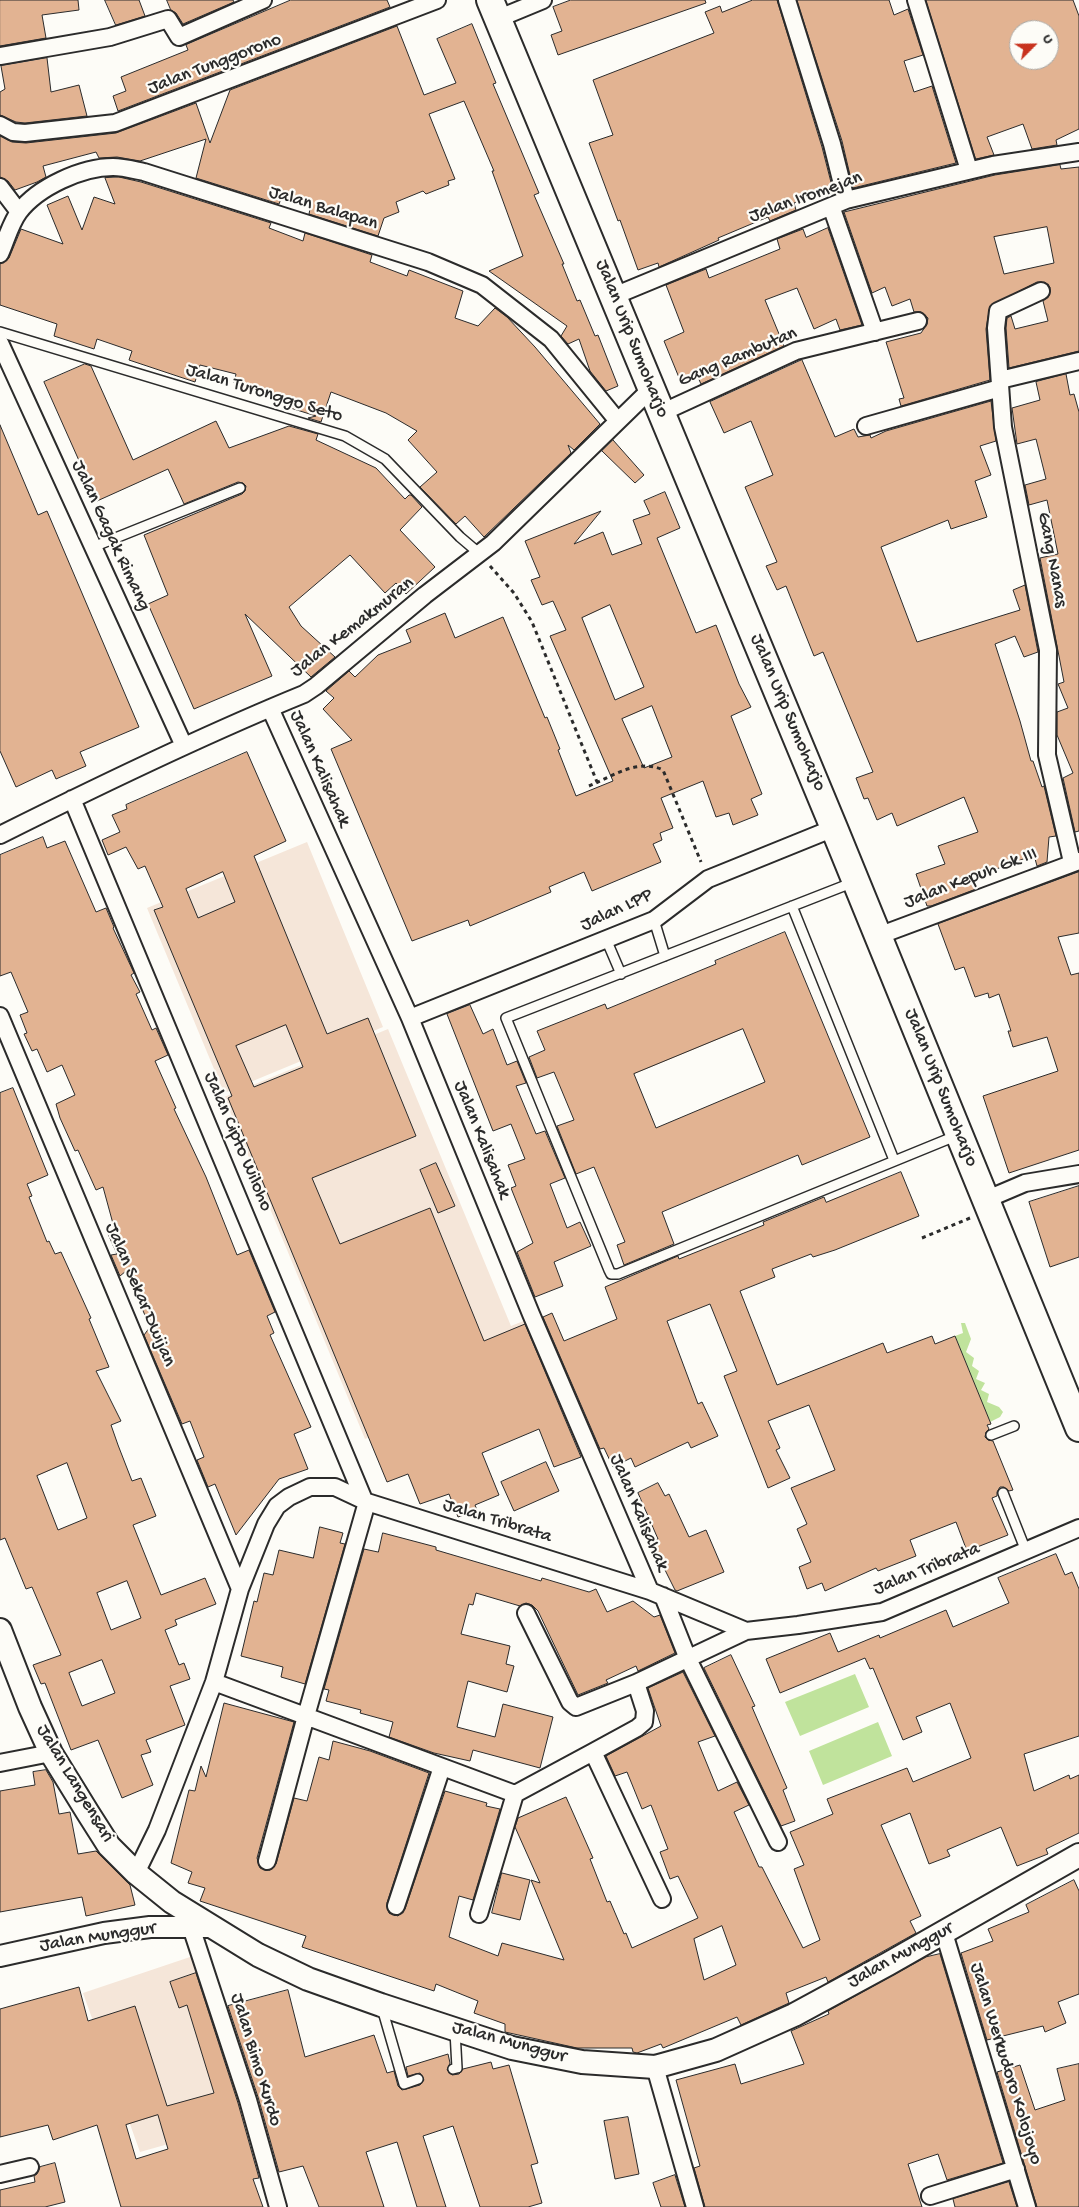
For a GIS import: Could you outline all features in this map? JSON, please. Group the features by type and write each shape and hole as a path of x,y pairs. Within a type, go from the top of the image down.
{"main road":[{"name":"Jalan Urip Sumoharjo","path":"494,9 856,881 1079,1428"},
{"name":"Jalan Langensari","path":"0,1630 30,1707 51,1753 109,1846 136,1873 201,1927"},
{"name":"Jalan Munggur","path":"201,1927 308,1979 512,2048 582,2062 655,2067 716,2050 794,2015 944,1933 1079,1855"}],"street":[{"path":"0,56 110,37 168,19 179,37 264,0"},
{"name":"Jalan Tunggorono","path":"0,125 13,132 25,133 115,123 403,7 438,0"},
{"path":"494,9 543,0"},
{"path":"787,0 832,144 838,203 875,332"},
{"path":"916,0 968,170"},
{"name":"Jalan Iromejan","path":"614,296 838,203 968,170 1079,152"},
{"name":"Jalan Balapan","path":"0,254 19,212 39,194 56,184 83,172 114,167 144,172 428,262 482,285 545,334 617,420"},
{"path":"0,187 19,212"},
{"name":"Gang Nanas","path":"1041,291 998,311 996,328 1003,427 1048,650 1047,755 1075,861"},
{"name":"Gang Rambutan","path":"661,413 796,352 918,321"},
{"name":"Jalan Gagak Rimang","path":"0,343 184,746"},
{"path":"866,426 1079,361"},
{"name":"Jalan Kemakmuran","path":"0,835 184,746 304,694 316,686 425,596 493,543 617,420 652,388"},
{"name":"Jalan Kalisahak","path":"270,708 410,1018 528,1306 656,1594 778,1842"},
{"name":"Jalan Cipto Wiloho","path":"72,799 365,1501"},
{"name":"Jalan LPP","path":"410,1018 654,920 708,879 834,828"},
{"name":"Jalan Kepuh Gk III","path":"878,936 1075,861"},
{"name":"Jalan Sekar Dwijan","path":"0,1016 240,1589"},
{"path":"987,1205 1025,1183 1079,1174"},
{"name":"Jalan Tribrata","path":"136,1873 157,1830 214,1682 240,1589 266,1524 277,1506 289,1497 310,1487 335,1487 365,1501 656,1594 746,1630 798,1625 882,1612 1079,1528"},
{"path":"267,1861 365,1501"},
{"path":"526,1613 573,1706 576,1707 636,1683 746,1630"},
{"path":"214,1682 515,1794"},
{"path":"479,1914 515,1794 637,1728 644,1722 645,1711 636,1683"},
{"path":"593,1752 662,1899"},
{"path":"0,1764 51,1753"},
{"path":"396,1906 442,1767"},
{"name":"Jalan Munggur","path":"0,1956 104,1933 150,1927 201,1927"},
{"name":"Jalan Bimo Kurdo","path":"201,1927 278,2207"},
{"name":"Jalan Werkudoro Kolojoyo","path":"944,1933 1027,2207"},
{"path":"655,2067 694,2207"},
{"path":"0,2174 30,2167"},
{"path":"930,2196 1016,2169"}],"lane":[{"name":"Jalan Turonggo Seto","path":"0,332 345,436 385,459 460,537 480,554"},
{"path":"93,547 240,488"},
{"path":"856,881 506,1018 611,1274 626,1271 958,1134"},
{"path":"792,906 894,1160"},
{"path":"654,920 665,956"},
{"path":"606,939 621,974"},
{"path":"991,1435 1014,1426"},
{"path":"1003,1494 1026,1551"},
{"path":"381,2005 404,2084 418,2080"},
{"path":"453,2069 457,2068 454,2029"}],"path":[{"path":"480,554 514,593 532,622 597,782"},
{"path":"589,786 642,764 663,770 708,879"},
{"path":"922,1238 987,1205"}],"shaded area":[{"path":"307,842 383,1027 224,1093 147,908"},
{"path":"388,1029 511,1326 526,1320 545,1365 365,1439 224,1097"},
{"path":"196,1955 250,2121 140,2152 83,1993"}],"green space":[{"path":"961,1323 965,1323 971,1339 966,1352 974,1358 972,1366 979,1371 976,1379 985,1383 981,1390 989,1394 987,1402 999,1407 1003,1412 1000,1417 990,1422 955,1336 963,1333"},
{"path":"855,1674 869,1707 800,1736 785,1702"},
{"path":"878,1722 892,1756 823,1785 809,1751"}],"building":[{"path":"0,0 78,0 79,10 42,15 46,38 0,46"},
{"path":"105,0 139,0 145,16 116,25"},
{"path":"167,0 233,0 234,2 183,24 176,13 171,10"},
{"path":"291,0 387,0 390,7 118,111 113,96 126,91 121,77 188,50 186,45"},
{"path":"571,0 705,0 706,3 558,55 551,35 562,31 553,7"},
{"path":"753,0 777,0 822,147 834,194 831,188 794,203 796,210 770,221 768,217 718,238 719,240 659,267 658,263 638,270 589,143 613,135 593,80 714,33 705,12 720,6 722,12"},
{"path":"797,0 889,0 894,15 908,9 923,55 904,61 914,92 932,86 956,163 853,188 842,141"},
{"path":"926,0 1073,0 1079,16 1079,129 1056,140 1057,145 1032,149 1023,124 987,137 994,155 976,159"},
{"path":"472,24 496,83 493,84 539,193 534,195 564,264 562,264 577,301 580,300 595,336 598,335 618,386 606,391 590,371 579,339 568,344 561,336 567,326 489,271 523,256 492,171 494,171 464,101 429,114 455,179 448,181 449,185 426,194 423,191 396,202 399,212 384,218 378,236 309,214 311,204 281,199 279,204 196,178 206,139 140,161 117,157 99,158 96,152 43,166 46,177 15,190 8,181 0,177 0,136 12,142 26,143 116,133 196,103 210,143 230,90 397,26 424,95 456,83 437,39"},
{"path":"47,58 51,92 79,85 87,116 25,123 16,122 0,115 0,92 5,89 1,66"},
{"path":"1060,165 1061,169 1079,167 1079,351 1009,368 1007,318 1011,316 1015,329 1048,321 1043,301 1049,296 1050,287 1046,283 1037,282 990,306 986,329 990,380 901,406 899,399 904,398 886,342 921,333 927,324 928,318 921,312 914,312 910,299 892,306 885,287 872,293 844,212 995,175","holes":["1047,227 1054,263 1004,274 994,237"]},
{"path":"119,177 141,182 271,223 269,228 303,241 305,233 372,255 370,262 407,276 409,270 463,291 455,318 478,326 495,308 507,317 535,347 600,424 574,450 568,445 571,453 484,537 465,516 456,524 420,487 437,472 408,440 417,431 386,413 331,392 321,422 308,418 316,416 281,405 284,397 234,383 236,374 200,365 195,382 129,360 132,351 97,339 94,349 54,336 57,324 0,305 0,264 9,258 21,229 63,244 47,205 68,196 82,230 94,197 115,204 105,178"},
{"path":"828,228 862,325 840,330 836,319 814,329 797,288 765,300 784,346 701,384 696,373 680,380 664,341 684,332 666,285 706,269 709,278 780,249 777,239 803,229 806,237"},
{"path":"802,360 835,437 854,429 858,437 870,435 871,438 886,431 991,401 996,441 980,446 991,475 975,481 987,517 951,529 948,520 881,547 917,642 1020,610 1013,590 1025,585 1038,652 1024,657 1015,636 995,644 1031,761 1033,761 1042,787 1044,786 1056,836 1049,837 1047,862 1037,866 1034,855 972,878 976,889 931,906 927,906 916,874 945,864 938,846 978,832 964,797 897,826 892,813 877,820 868,798 864,799 856,778 873,772 823,652 814,656 786,586 777,590 766,566 777,562 745,487 773,475 751,421 724,433 710,402"},
{"path":"85,364 91,366 133,460 216,421 229,448 289,426 318,434 316,440 376,468 405,499 411,495 422,507 400,530 435,567 406,594 396,583 385,593 350,555 289,607 301,626 335,657 311,677 245,614 272,676 194,709 148,604 168,595 144,535 242,494 246,486 238,482 184,504 168,469 97,501 44,382"},
{"path":"1066,374 1070,395 1074,394 1079,412 1079,831 1075,832 1063,778 1073,773 1057,735 1057,712 1068,708 1058,684 1064,682 1040,558 1058,554 1047,500 1029,505 1025,485 1046,479 1036,439 1017,444 1012,408 1040,400 1036,382"},
{"path":"0,425 38,515 47,511 139,727 80,752 86,766 56,779 52,770 16,787 0,751"},
{"path":"613,440 644,475 635,483 602,451"},
{"path":"665,492 680,528 657,538 696,633 716,625 739,684 751,707 731,716 762,794 751,799 758,815 733,825 729,813 716,817 703,781 661,798 673,828 660,833 662,840 653,844 661,862 592,891 584,872 549,887 551,892 470,926 468,920 412,941 331,749 352,740 323,709 334,698 326,691 349,671 355,677 378,655 411,642 406,630 445,613 455,638 503,617 545,718 547,717 576,796 613,781 550,636 566,630 553,601 542,605 531,580 540,577 525,541 601,511 574,544 603,532 612,555 642,544 633,520 650,514 644,501","holes":["610,605 644,687 615,700 582,618","652,706 672,757 644,768 622,719"]},
{"path":"247,752 286,841 254,856 327,1034 368,1018 416,1136 312,1178 340,1244 430,1208 484,1341 525,1324 581,1457 554,1467 539,1429 482,1453 499,1495 475,1505 477,1510 458,1517 449,1494 420,1504 408,1474 387,1482 228,1098 232,1096 154,910 163,907 145,866 138,869 126,847 108,855 102,840 120,832 112,815 127,809 126,805","holes":["223,872 235,902 198,918 186,889","286,1025 303,1067 254,1087 236,1046"]},
{"path":"43,837 47,848 65,841 96,912 106,908 134,973 131,975 140,992 136,994 152,1030 156,1028 168,1055 155,1061 176,1108 174,1109 206,1177 237,1255 249,1250 275,1312 267,1316 274,1333 270,1335 311,1427 294,1434 308,1469 279,1479 236,1535 215,1484 208,1487 197,1460 204,1457 190,1421 182,1424 144,1335 150,1327 126,1271 120,1276 111,1255 117,1254 108,1234 115,1231 103,1187 96,1190 78,1150 75,1151 60,1118 56,1104 75,1095 62,1065 47,1072 37,1049 32,1051 24,1034 27,1033 20,1015 28,1012 11,972 0,976 0,855"},
{"path":"1079,872 1079,933 1058,937 1071,975 1079,973 1079,1150 1009,1173 983,1096 1058,1071 1047,1037 1013,1047 1008,1031 1011,1031 999,994 989,998 988,993 975,997 964,967 955,970 938,924"},
{"path":"785,932 870,1137 802,1165 798,1155 662,1212 674,1244 624,1265 617,1245 625,1242 594,1167 576,1174 557,1126 574,1120 554,1072 537,1078 529,1057 545,1050 537,1031 605,1004 607,1009 716,964 715,961","holes":["743,1029 765,1082 656,1128 634,1074"]},
{"path":"470,1005 483,1034 493,1029 507,1065 517,1061 526,1083 516,1086 536,1134 545,1131 565,1178 550,1184 567,1228 580,1222 591,1246 554,1262 563,1286 535,1297 517,1252 533,1243 511,1188 516,1186 508,1165 525,1159 511,1124 493,1131 447,1014"},
{"path":"13,1088 48,1175 27,1184 32,1196 29,1197 47,1242 49,1241 55,1254 61,1252 91,1318 89,1319 109,1367 96,1371 121,1421 111,1425 132,1481 141,1478 156,1516 133,1525 161,1595 205,1578 216,1604 175,1620 177,1625 165,1630 179,1665 184,1663 190,1679 170,1686 185,1725 146,1740 151,1752 141,1755 153,1785 122,1798 98,1740 71,1750 45,1683 41,1684 33,1665 61,1655 32,1587 26,1589 5,1538 0,1540 0,1093","holes":["67,1463 87,1518 58,1530 37,1476","127,1581 141,1618 111,1630 97,1593","102,1660 115,1693 82,1706 69,1673"]},
{"path":"436,1163 455,1206 438,1213 420,1170"},
{"path":"901,1172 919,1216 835,1250 813,1257 811,1254 772,1269 775,1277 740,1291 777,1385 883,1343 887,1353 932,1336 935,1344 955,1336 991,1424 987,1425 989,1429 985,1437 993,1441 1013,1490 1009,1491 1004,1487 1000,1487 997,1496 992,1498 1008,1535 967,1551 956,1522 910,1540 916,1556 878,1571 876,1568 825,1591 822,1583 807,1589 799,1567 811,1562 797,1529 807,1524 791,1488 835,1470 809,1405 768,1421 780,1448 776,1450 790,1478 768,1488 724,1376 737,1371 710,1304 667,1321 698,1404 702,1402 718,1436 691,1448 688,1442 635,1467 631,1458 613,1467 604,1448 600,1449 543,1317 552,1313 564,1341 617,1319 605,1287 678,1256 679,1259 764,1225 763,1222 824,1197 826,1202"},
{"path":"1079,1186 1079,1257 1050,1267 1029,1202"},
{"path":"546,1462 559,1491 514,1511 501,1482"},
{"path":"658,1483 665,1496 669,1494 689,1537 706,1530 724,1572 677,1591 675,1590 660,1560 656,1562 648,1543 658,1539 638,1493"},
{"path":"320,1527 343,1533 340,1543 345,1544 305,1684 281,1677 283,1667 241,1656 254,1601 257,1602 264,1573 273,1575 279,1550 313,1558"},
{"path":"383,1533 436,1547 436,1550 541,1581 542,1578 589,1592 596,1589 607,1612 633,1601 654,1617 660,1615 675,1653 638,1671 636,1666 606,1680 608,1683 578,1695 538,1611 532,1605 526,1603 520,1606 476,1593 473,1605 469,1604 461,1634 510,1646 506,1664 514,1666 507,1692 468,1681 457,1727 495,1737 503,1704 553,1717 540,1768 473,1750 470,1761 434,1753 389,1737 393,1722 360,1713 361,1710 326,1701 329,1690 324,1689 364,1549 378,1552"},
{"path":"1056,1554 1065,1575 1072,1572 1079,1589 1079,1736 1024,1754 1034,1791 1069,1775 1070,1779 1079,1775 1079,1833 1046,1849 1048,1854 1017,1866 1001,1827 947,1850 950,1856 929,1864 910,1813 881,1825 921,1916 910,1921 916,1933 828,1982 826,1977 786,1993 789,2003 741,2025 737,2017 663,2048 661,2044 637,2053 633,2052 632,2048 577,2048 505,2032 505,2024 474,2013 478,2001 436,1984 434,1991 302,1947 306,1936 200,1901 205,1888 188,1883 192,1872 171,1863 189,1790 195,1791 201,1766 206,1777 224,1703 294,1722 257,1858 260,1868 270,1870 276,1864 294,1798 307,1801 319,1757 329,1760 333,1741 370,1751 429,1773 387,1903 389,1913 398,1916 405,1909 445,1791 487,1803 486,1806 500,1809 473,1900 459,1896 449,1937 498,1956 502,1943 564,1960 531,1880 540,1883 515,1827 518,1818 566,1797 593,1858 590,1859 607,1902 610,1901 632,1948 698,1918 678,1876 670,1879 660,1852 668,1849 651,1805 642,1809 627,1772 615,1776 606,1756 661,1726 648,1688 683,1672 715,1736 698,1742 718,1791 737,1782 749,1805 734,1812 759,1867 762,1867 803,1948 820,1940 794,1869 804,1865 790,1832 833,1814 827,1799 907,1768 913,1782 971,1758 950,1703 916,1717 922,1732 903,1740 873,1668 870,1669 865,1658 780,1693 766,1659 830,1633 838,1652 879,1635 880,1638 946,1610 953,1627 1009,1603 998,1578","holes":["722,1926 736,1965 704,1980 694,1939"]},
{"path":"731,1655 755,1706 752,1707 787,1788 783,1790 795,1821 781,1826 704,1668"},
{"path":"46,1770 53,1782 59,1814 70,1812 78,1854 96,1851 130,1885 135,1905 86,1916 82,1897 0,1912 0,1791 35,1785 33,1772"},
{"path":"502,1873 530,1880 520,1920 492,1913"},
{"path":"1074,1880 1079,1891 1079,1994 1058,2002 1066,2023 1045,2032 1043,2026 987,2040 961,1953 993,1941 988,1929 1029,1912 1026,1905"},
{"path":"940,1954 1003,2163 947,2180 938,2154 908,2164 922,2207 705,2207 694,2168 700,2166 676,2080 735,2064 741,2084 804,2064 791,2031 829,2014 828,2011 926,1957"},
{"path":"196,1973 238,2103 259,2178 253,2179 263,2207 121,2207 97,2125 53,2140 48,2125 0,2137 0,2009 79,1987 88,2021 135,2006 167,2106 214,2093 187,2005 179,2008 170,1982","holes":["158,2115 168,2149 136,2159 126,2125"]},
{"path":"288,1990 305,2057 374,2035 387,2073 394,2071 398,2086 402,2090 420,2085 424,2080 420,2073 408,2076 406,2067 448,2054 450,2063 447,2070 452,2075 459,2074 463,2069 491,2062 493,2069 509,2065 538,2163 531,2165 542,2203 528,2207 480,2207 453,2126 423,2136 446,2207 417,2207 397,2142 366,2152 384,2207 319,2207 303,2166 279,2172 258,2097 228,2006"},
{"path":"1079,2064 1079,2207 1037,2207 997,2072 1020,2065 1035,2110 1065,2100 1057,2069"},
{"path":"628,2117 639,2174 615,2179 604,2121"},
{"path":"55,2163 65,2202 45,2207 0,2207 0,2190 35,2182 34,2176 40,2167"},
{"path":"675,2175 685,2207 661,2207 653,2183"},
{"path":"1009,2182 1017,2207 955,2207 953,2199"}]}
